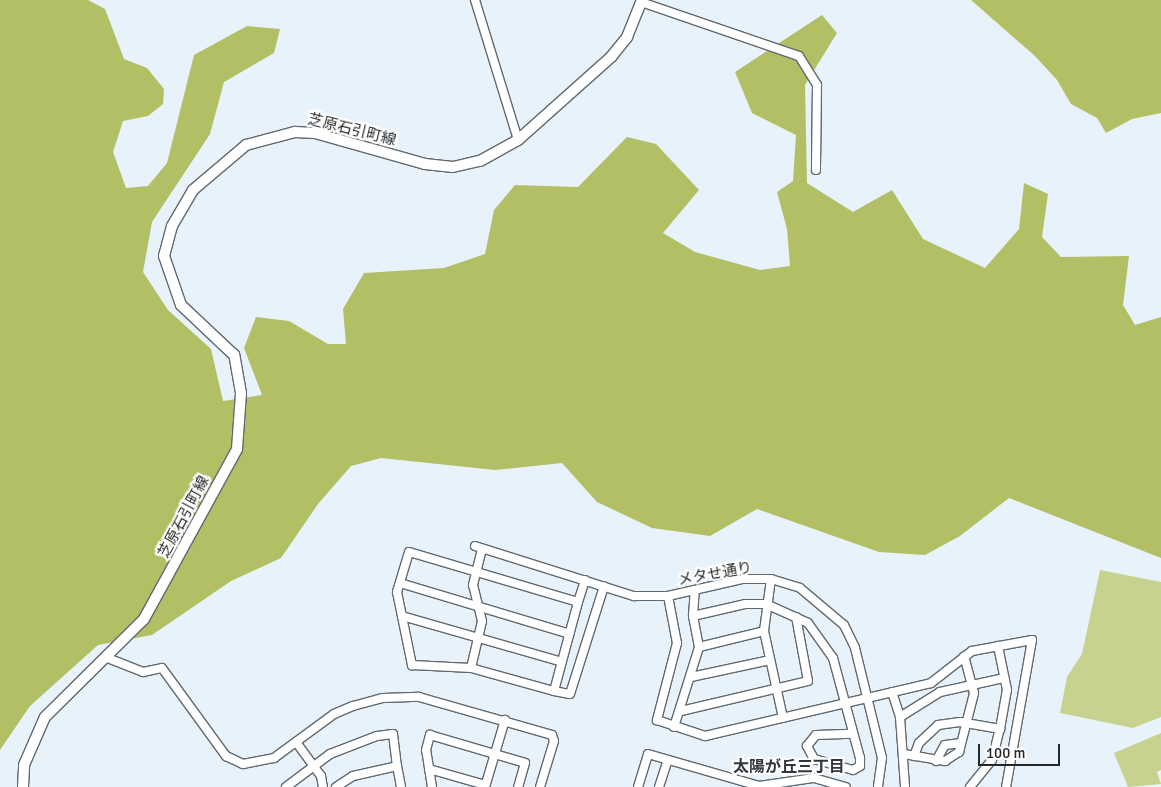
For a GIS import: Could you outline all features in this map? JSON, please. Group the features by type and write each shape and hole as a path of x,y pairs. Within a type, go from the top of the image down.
{"main road":[{"name":"芝原石引町線","path":"23,787 24,765 44,717 144,619 160,594 237,449 241,393 234,355 181,305 164,256 172,226 193,190 246,145 279,134 315,132 425,164 453,167 480,161 518,140 611,57 627,37 642,1"}],"street":[{"path":"475,0 518,140"},
{"path":"642,1 799,56 817,85 816,170"},
{"name":"メタせ通り","path":"475,573 479,547 634,596 668,596 695,590 772,579 800,588 844,625 855,648 882,758 878,787"},
{"path":"578,602 409,552 400,583 402,616 412,665 471,668 570,694 604,586"},
{"path":"471,668 482,621 475,573"},
{"path":"772,579 766,604 764,631 778,688 783,718"},
{"path":"554,691 584,580"},
{"path":"400,583 570,634"},
{"path":"674,727 681,711 699,647 693,616 695,590"},
{"path":"668,596 677,643 657,720 705,736 931,683 964,656 998,646 1032,640 1006,787"},
{"path":"693,616 766,604 796,617 821,637 833,658 843,704 852,734 860,766 853,770 814,759 807,746 816,735 852,734"},
{"path":"402,616 562,662"},
{"path":"681,711 808,681 796,617"},
{"path":"699,647 764,631"},
{"path":"970,787 992,760 1000,729 1007,690 998,646"},
{"path":"904,754 936,760 953,759 961,743 967,723 972,686 964,656"},
{"path":"105,657 143,672 162,668 226,756 243,764 274,758 334,714 383,698 427,698 552,735 540,787"},
{"path":"690,677 770,660"},
{"path":"900,717 922,699 1004,678"},
{"path":"892,692 900,717 905,787"},
{"path":"429,769 485,786 505,720"},
{"path":"914,756 919,743 938,725 967,723 1000,729"},
{"path":"286,787 351,743 393,734 401,787"},
{"path":"432,787 426,750 430,735 525,762 518,787"},
{"path":"296,742 314,767 323,787"},
{"path":"936,760 945,745 961,743"},
{"path":"638,787 648,754 750,786 825,780 846,787"},
{"path":"659,787 668,760"},
{"path":"825,780 829,763"},
{"path":"336,787 353,776 398,766"}],"green space":[{"path":"0,0 88,0 105,9 124,59 147,68 164,89 163,104 148,116 123,121 113,152 126,188 148,186 167,163 194,55 247,26 280,29 274,53 224,82 210,134 152,222 143,272 168,310 211,349 223,401 262,395 244,348 256,317 289,321 328,344 346,344 343,309 364,273 444,268 485,254 494,210 515,185 578,187 627,137 656,144 699,190 663,233 695,252 760,270 790,266 787,229 777,192 793,181 796,135 752,113 735,72 822,15 837,33 805,85 807,183 853,212 892,190 923,239 985,268 1019,229 1024,183 1048,194 1042,237 1061,257 1129,256 1123,305 1135,325 1161,317 1161,558 1009,498 960,536 925,555 879,552 757,509 710,536 652,528 597,502 562,463 495,470 381,458 351,466 318,504 281,558 231,581 152,635 98,645 30,706 0,750"},
{"path":"971,0 1161,0 1161,113 1132,119 1106,133 1097,118 1071,104 1057,80 1035,56"},
{"path":"1100,570 1161,582 1161,717 1133,728 1060,713 1067,677 1082,654"},
{"path":"1161,733 1161,770 1157,772 1161,784 1128,787 1114,753"}],"district":[{"name":"太陽が丘三丁目","path":"789,767"}]}
